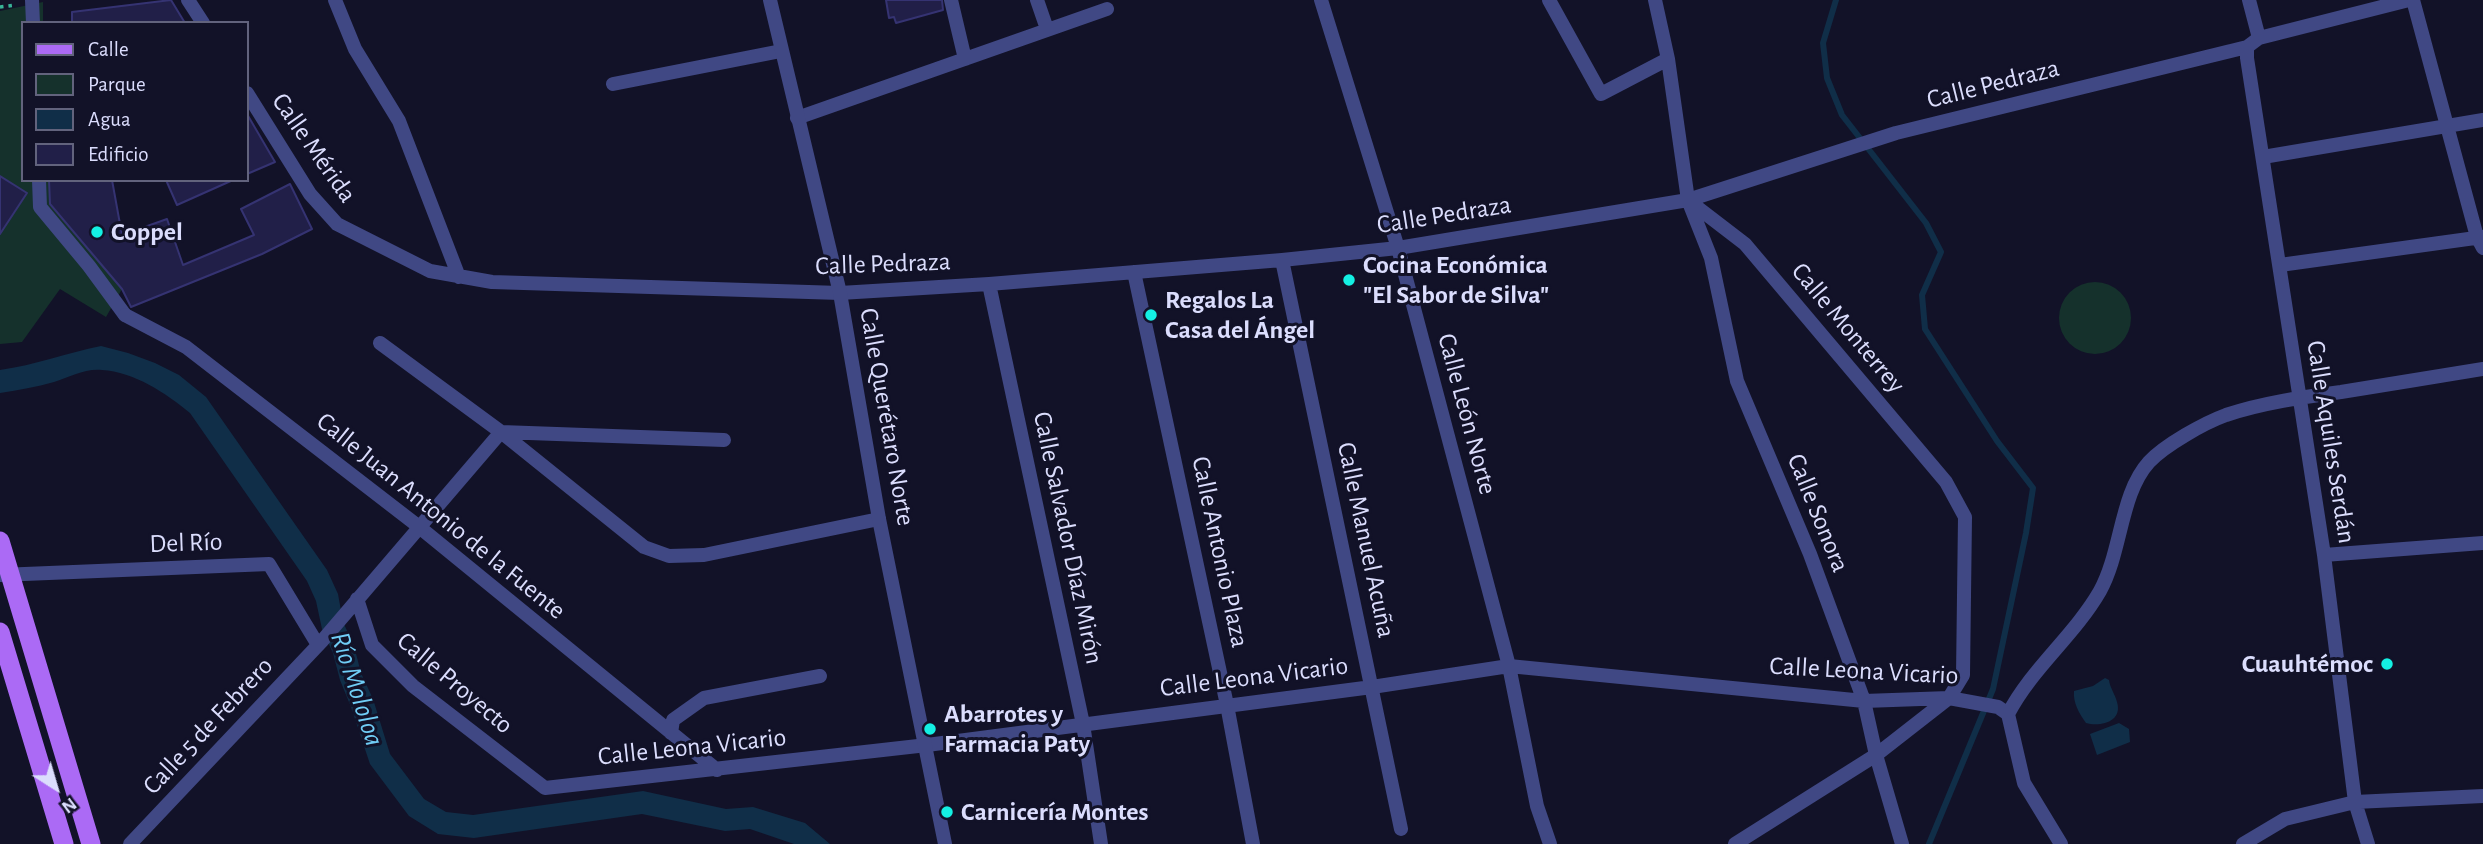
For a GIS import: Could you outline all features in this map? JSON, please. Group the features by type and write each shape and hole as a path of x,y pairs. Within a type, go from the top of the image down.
{"main road":[{"path":"0,541 5,575 91,844"},
{"path":"0,632 64,844"}],"street":[{"path":"32,0 33,21"},
{"path":"188,0 201,21"},
{"path":"335,0 355,49 399,121 458,277"},
{"name":"Calle Querétaro Norte","path":"770,0 840,293 879,519 945,844"},
{"path":"951,0 965,59"},
{"path":"1037,0 1047,29"},
{"name":"Calle León Norte","path":"1321,0 1398,248 1509,666 1537,806 1550,844"},
{"path":"1549,0 1601,94 1668,59"},
{"path":"1655,0 1668,59 1688,200"},
{"name":"Calle Aquiles Serdán","path":"2249,0 2253,43 2247,58 2324,555 2355,802 2368,844"},
{"path":"2280,265 2481,241 2411,0"},
{"name":"Calle Pedraza","path":"458,277 492,282 840,293 989,284 1398,248 1688,200 1852,145 2411,0"},
{"path":"797,118 1107,9"},
{"path":"613,84 781,51"},
{"name":"Calle Mérida","path":"248,95 310,194 337,224 430,271 458,277"},
{"path":"2263,157 2483,120"},
{"name":"Calle Juan Antonio de la Fuente","path":"39,182 40,207 125,315 186,347 418,526 717,770"},
{"name":"Calle Monterrey","path":"1688,200 1745,244 1946,482 1965,517 1963,675 1949,698"},
{"name":"Calle Sonora","path":"1688,200 1712,258 1737,381 1810,554 1864,701 1901,843"},
{"name":"Calle Manuel Acuña","path":"1282,260 1401,829"},
{"name":"Calle Antonio Plaza","path":"1134,272 1227,705 1253,844"},
{"name":"Calle Salvador Díaz Mirón","path":"989,284 1083,724 1101,844"},
{"path":"380,343 501,432 644,547 669,556 704,555 879,519"},
{"path":"2061,844 2024,783 2003,710 2084,616 2101,589 2112,566 2126,508 2135,484 2149,462 2178,440 2225,416 2298,398 2483,369"},
{"path":"501,432 724,440"},
{"name":"Calle 5 de Febrero","path":"130,844 320,643 501,432"},
{"path":"2324,555 2483,543"},
{"name":"Del Río","path":"5,575 269,564 320,643"},
{"name":"Calle Proyecto","path":"354,602 372,645 413,686 545,788"},
{"name":"Calle Leona Vicario","path":"545,788 927,745 1372,687 1509,666 1864,701 1949,698 2003,710"},
{"path":"671,733 673,720 704,698 820,676"},
{"path":"1735,844 1876,755 1949,698"},
{"path":"2243,844 2285,819 2355,802 2483,796"}],"green space":[{"path":"43,2 43,21 21,21 21,182 49,182 50,205 122,289 106,317 60,289 22,342 0,344 0,11"},
{"path":"2095,282 2109,285 2121,292 2128,304 2131,318 2128,332 2121,344 2109,351 2095,354 2081,351 2069,344 2062,332 2059,318 2062,304 2069,292 2081,285"}],"water":[{"name":"Río Mololoa","path":"101,346 155,363 179,375 206,397 327,570 338,594 343,622 373,699 390,754 424,799 446,812 473,815 643,791 726,809 753,807 805,823 830,844 794,844 750,829 725,831 642,814 474,838 438,834 409,816 370,764 307,581 190,413 171,398 138,379 102,370 0,393 0,370"},
{"path":"2105,678 2109,680 2116,699 2117,714 2109,722 2086,723 2074,700 2074,691 2093,686"},
{"path":"2119,723 2129,729 2130,742 2097,755 2090,734"}],"building":[{"path":"171,0 184,21 72,21 72,12"},
{"path":"886,0 942,0 943,10 896,23 894,17 889,18"},
{"path":"248,116 275,162 248,174"},
{"path":"0,176 27,193 0,234"},
{"path":"49,182 112,182 122,235 167,219 183,265 254,235 241,209 290,184 312,229 262,254 131,307 122,289 50,204"},
{"path":"167,182 229,182 177,205"}],"waterway":[{"path":"1836,0 1823,43 1827,78 1842,115 1926,223 1941,252 1922,295 1925,329 1997,441 2033,488 1993,689 1929,844"}],"place":[{"name":"Coppel","path":"97,232"},
{"name":"Cocina Económica \"El Sabor de Silva\"","path":"1349,280"},
{"name":"Regalos La Casa del Ángel","path":"1151,315"},
{"name":"Cuauhtémoc","path":"2387,664"},
{"name":"Abarrotes y Farmacia Paty","path":"930,729"},
{"name":"Carnicería Montes","path":"947,812"}]}
